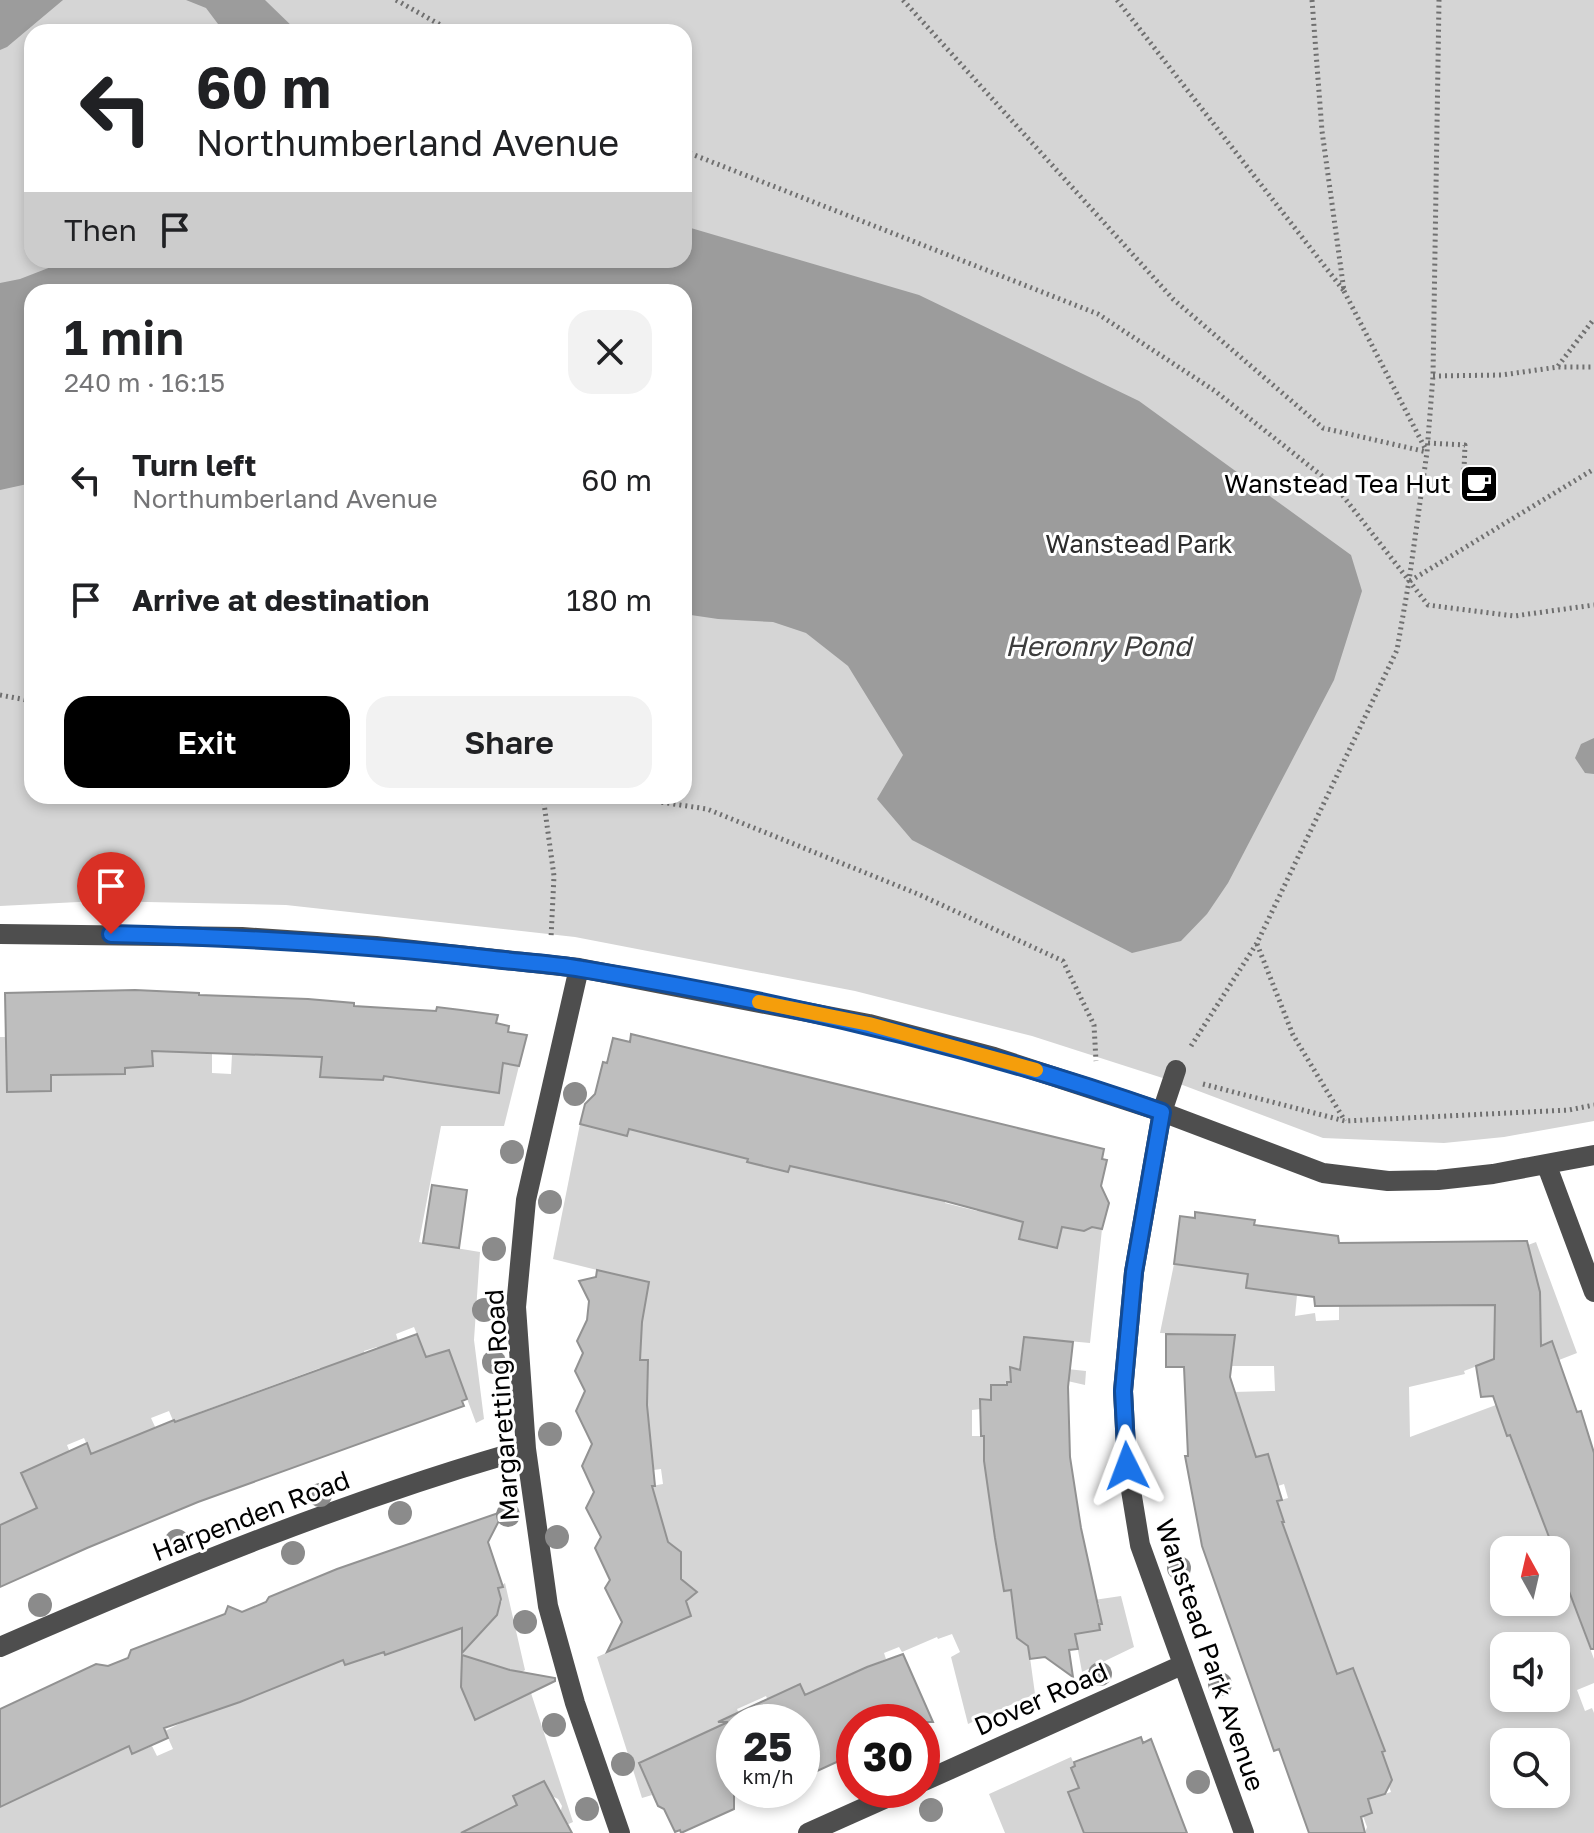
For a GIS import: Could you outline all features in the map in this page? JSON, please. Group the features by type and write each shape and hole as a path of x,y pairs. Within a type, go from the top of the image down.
{"street":[{"path":"0,934 242,937 376,946 579,968 869,1024 994,1057 1162,1112 1323,1173 1388,1181 1438,1180 1547,1166 1594,1155"},
{"name":"Margaretting Road","path":"579,968 526,1200 516,1307 526,1449 548,1606 575,1703 620,1833"},
{"name":"Wanstead Park Avenue","path":"1176,1070 1162,1112 1134,1272 1123,1391 1127,1466 1140,1545 1244,1833"},
{"path":"1547,1166 1594,1292"},
{"name":"Harpenden Road","path":"0,1647 201,1561 466,1466 526,1449"},
{"name":"Dover Road","path":"940,1774 1182,1665"},
{"path":"808,1833 864,1808"}],"path":[{"path":"396,0 439,24"},
{"path":"903,0 1173,299 1323,428 1427,452"},
{"path":"1117,0 1344,291 1427,452"},
{"path":"1312,0 1322,131 1344,291"},
{"path":"1176,1070 1257,943 1397,650 1427,452 1433,376 1439,0"},
{"path":"692,154 1098,314 1215,391 1336,487 1428,605 1514,616 1594,605"},
{"path":"1558,367 1594,319"},
{"path":"1433,376 1502,375 1558,367 1594,367"},
{"path":"1428,443 1465,445 1464,470"},
{"path":"1409,581 1594,469"},
{"path":"0,695 24,700"},
{"path":"544,804 554,876 552,935 544,965"},
{"path":"674,804 707,809 918,894 1063,961 1094,1025 1099,1090"},
{"path":"1257,943 1293,1035 1345,1121"},
{"path":"1198,1082 1345,1121 1569,1110 1594,1105"}],"green space":[{"name":"Wanstead Park","path":"0,0 1594,0 1594,1121 1504,1137 1444,1143 1323,1138 1172,1081 1032,1036 855,991 575,937 286,905 98,901 0,906"},
{"path":"151,999 212,1053 212,1073 231,1074 232,1054 322,1057 321,1077 383,1080 389,1036 402,1079 499,1093 503,1063 519,1066 504,1126 441,1126 419,1242 480,1252 474,1340 484,1419 476,1423 449,1350 426,1357 414,1327 396,1334 399,1344 380,1351 377,1347 364,1351 372,1377 328,1390 320,1368 200,1412 210,1437 184,1447 169,1411 151,1418 157,1431 91,1454 84,1438 67,1445 84,1487 53,1459 21,1473 37,1508 0,1525 0,1037 6,1037 7,1092 51,1091 51,1073 152,1066"},
{"path":"634,1108 675,1141 722,1152 749,1154 748,1162 788,1172 796,1140 826,1174 861,1183 951,1175 945,1203 977,1211 983,1187 1024,1219 1019,1239 1057,1248 1067,1207 1076,1230 1102,1229 1090,1343 1024,1337 1020,1364 1086,1371 1085,1385 1011,1368 1011,1382 1007,1382 991,1400 981,1399 981,1409 972,1410 972,1436 984,1436 984,1461 1004,1591 1025,1588 1035,1694 968,1724 951,1657 960,1652 952,1634 902,1652 899,1647 884,1653 886,1659 805,1695 800,1684 782,1692 780,1704 770,1704 766,1696 748,1704 716,1704 716,1762 708,1766 694,1737 639,1763 652,1795 642,1798 597,1657 690,1616 670,1548 640,1488 663,1484 661,1469 646,1471 648,1360 640,1360 642,1322 649,1283 553,1259 580,1124 627,1136"},
{"path":"1536,1242 1577,1353 1559,1360 1552,1342 1500,1361 1498,1358 1464,1371 1465,1374 1409,1387 1410,1437 1496,1405 1507,1436 1528,1428 1520,1461 1531,1493 1549,1487 1540,1513 1549,1536 1490,1536 1490,1616 1570,1616 1570,1595 1594,1659 1594,1683 1577,1690 1585,1711 1592,1708 1594,1713 1594,1833 1365,1833 1367,1827 1363,1816 1372,1812 1368,1799 1391,1792 1389,1786 1354,1763 1385,1750 1353,1668 1337,1674 1282,1522 1277,1501 1288,1498 1284,1484 1278,1486 1256,1457 1233,1392 1275,1391 1274,1366 1232,1366 1235,1335 1160,1333 1174,1264 1248,1274 1246,1288 1297,1295 1295,1316 1315,1313 1316,1321 1339,1320 1339,1298 1368,1306 1495,1305 1540,1292 1528,1245"},
{"path":"505,1583 525,1670 462,1665 461,1687 476,1720 531,1693 573,1822 562,1827 562,1806 544,1781 513,1797 531,1833 507,1811 466,1833 0,1833 0,1807 56,1781 40,1746 115,1712 132,1754 152,1746 157,1756 173,1749 165,1731 181,1723 154,1647 340,1651 345,1665 364,1659 399,1615 493,1619 497,1615 497,1604 502,1602 498,1588"},
{"path":"1121,1596 1134,1647 1082,1672 1075,1634 1101,1624 1099,1603 1094,1603 1094,1600"},
{"path":"1071,1757 1075,1766 1071,1769 1079,1788 1069,1792 1094,1833 1005,1833 989,1794"}],"water":[{"path":"0,0 63,0 34,24 24,24 24,33 0,50"},
{"path":"186,0 265,0 290,24 218,24 206,8"},
{"name":"Heronry Pond","path":"692,228 919,295 1139,401 1351,555 1362,591 1334,680 1228,883 1207,914 1181,941 1132,953 912,840 877,799 903,755 848,666 806,633 773,622 692,615 692,284 24,284 24,485 0,490 0,283 48,268 692,268"},
{"path":"1594,738 1594,774 1585,773 1575,758 1581,744"}],"building":[{"path":"135,990 308,999 354,1003 354,1006 436,1011 437,1007 498,1015 496,1023 509,1026 508,1032 527,1035 519,1066 503,1063 499,1093 384,1076 383,1080 320,1077 322,1057 152,1051 153,1066 125,1068 125,1074 51,1075 51,1091 7,1092 5,993"},
{"path":"631,1034 1104,1149 1102,1159 1107,1160 1101,1186 1109,1203 1102,1229 1092,1227 1084,1231 1062,1227 1057,1248 1019,1239 1023,1222 945,1201 790,1166 788,1172 629,1129 627,1136 580,1124 585,1104 595,1094 603,1062 607,1063 613,1038 630,1042"},
{"path":"432,1185 467,1190 459,1248 423,1243"},
{"path":"1195,1212 1255,1220 1254,1225 1338,1236 1339,1243 1527,1241 1540,1292 1541,1346 1552,1341 1577,1412 1581,1411 1594,1453 1594,1649 1591,1649 1570,1594 1570,1536 1549,1536 1493,1396 1481,1397 1476,1366 1494,1359 1495,1305 1315,1306 1314,1297 1246,1288 1248,1274 1174,1264 1180,1216 1195,1218"},
{"path":"597,1270 649,1282 640,1360 648,1360 647,1405 655,1486 652,1486 668,1542 681,1552 681,1579 697,1592 686,1601 691,1616 607,1652 622,1622 605,1588 610,1580 595,1548 601,1537 586,1508 594,1492 582,1466 592,1444 576,1411 585,1391 575,1371 583,1353 577,1341 587,1320 589,1301 579,1281 596,1277"},
{"path":"417,1334 426,1357 449,1350 467,1399 462,1401 464,1406 198,1502 0,1587 0,1525 37,1508 21,1473 87,1443 91,1454 174,1420"},
{"path":"1166,1334 1235,1335 1230,1377 1256,1457 1268,1454 1282,1500 1277,1501 1282,1522 1337,1674 1353,1668 1385,1751 1382,1752 1392,1780 1385,1794 1368,1799 1372,1813 1361,1817 1365,1833 1309,1833 1279,1749 1274,1751 1202,1546 1185,1456 1188,1456 1184,1367 1166,1367"},
{"path":"1024,1337 1073,1342 1068,1387 1070,1457 1081,1528 1102,1624 1099,1624 1100,1630 1075,1634 1078,1649 1069,1650 1073,1677 1045,1657 1030,1659 1028,1646 1017,1638 1011,1590 1004,1591 995,1538 984,1461 984,1436 981,1436 980,1399 991,1400 991,1385 1011,1382 1010,1367 1020,1370"},
{"path":"504,1511 488,1542 503,1587 498,1588 501,1599 497,1615 462,1653 462,1628 385,1655 384,1652 345,1665 343,1660 240,1702 164,1728 168,1738 132,1754 129,1746 0,1807 0,1709 96,1664 108,1666 128,1658 131,1650 225,1614 228,1606 242,1612 266,1602 269,1597 337,1569"},
{"path":"903,1654 925,1704 836,1704 836,1762 820,1770 820,1704 757,1704 800,1684 805,1695"},
{"path":"462,1655 510,1670 555,1678 555,1681 475,1720 461,1687"},
{"path":"716,1728 716,1808 734,1809 681,1833 680,1830 675,1832 664,1809 658,1806 639,1763"},
{"path":"1141,1737 1143,1743 1151,1739 1187,1833 1084,1833 1068,1792 1079,1788 1071,1768 1075,1766 1074,1762"},
{"path":"544,1781 572,1833 461,1833 517,1805 513,1796"}],"slow traffic":[{"path":"759,1002 869,1024 1036,1070"}],"place":[{"name":"Wanstead Tea Hut","path":"1479,484"}],"route":[{"path":"111,934 242,937 376,946 579,968 869,1024 994,1057 1162,1112 1134,1272 1123,1391 1127,1466"}]}
